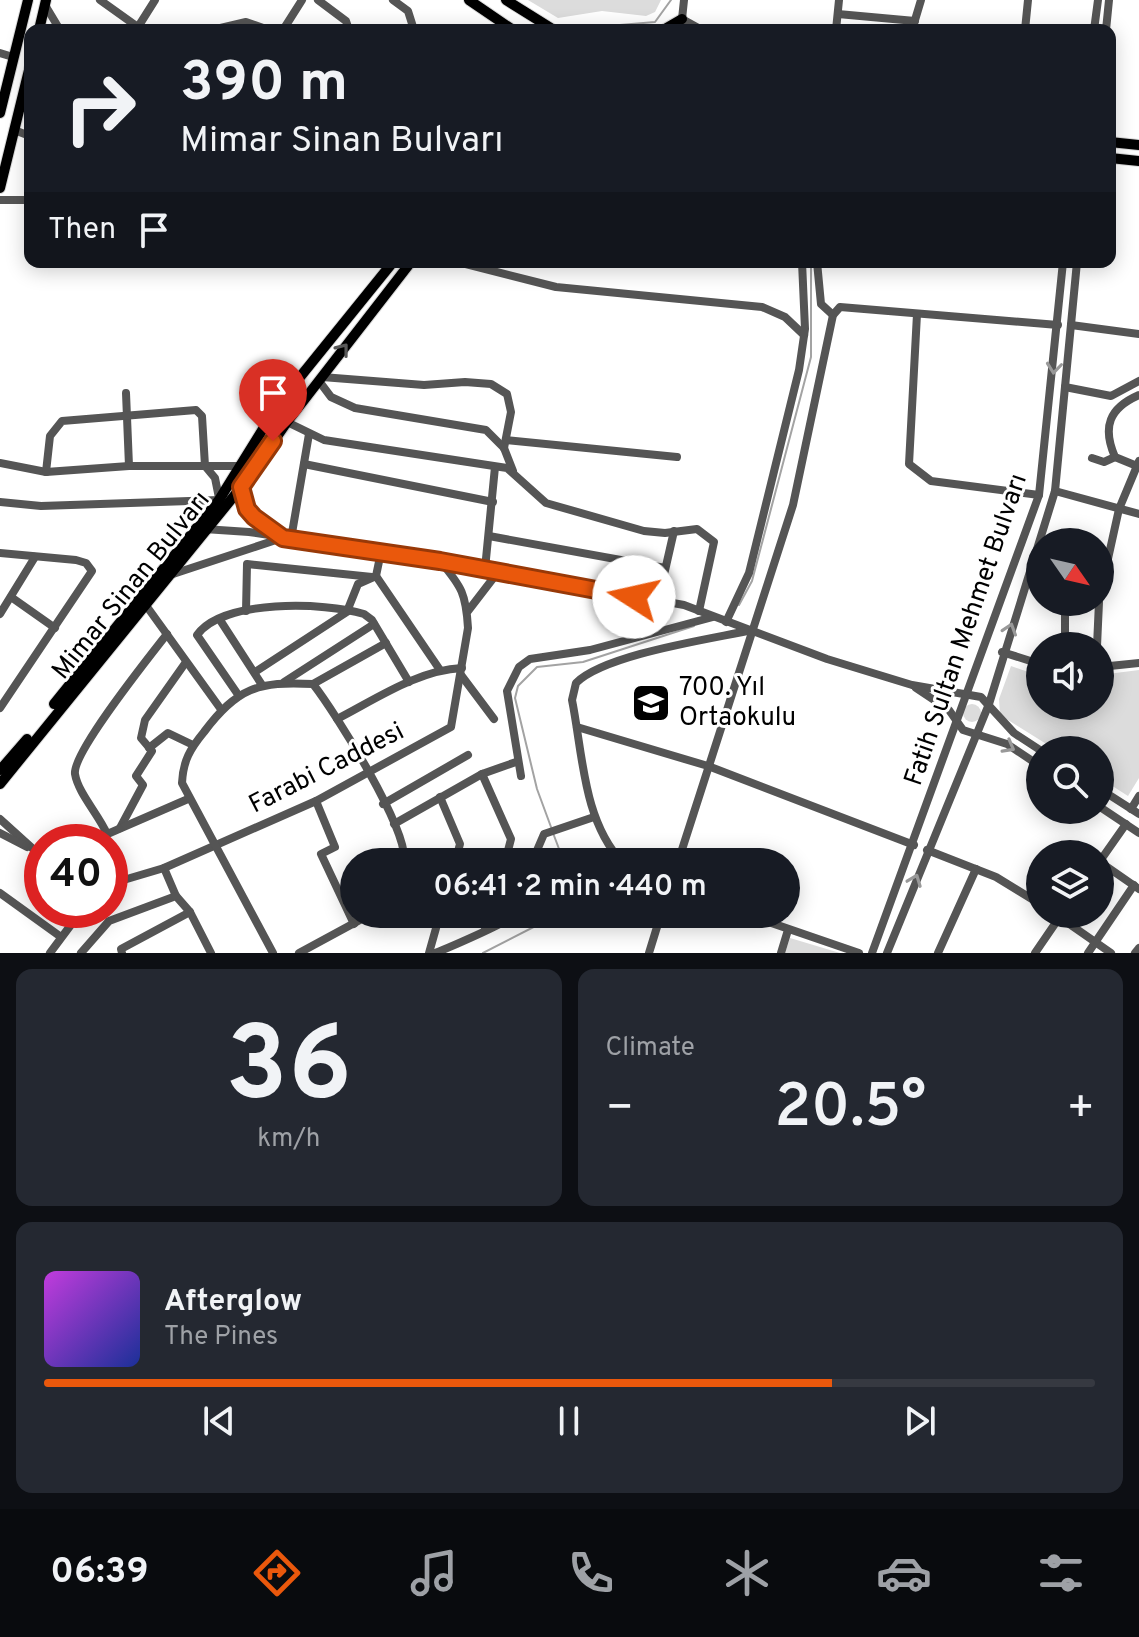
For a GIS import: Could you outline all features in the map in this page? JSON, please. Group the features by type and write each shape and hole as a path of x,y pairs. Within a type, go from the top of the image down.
{"main road":[{"path":"0,113 28,0"},
{"path":"469,0 504,24"},
{"path":"506,0 544,24"},
{"path":"41,24 45,2"},
{"path":"0,188 24,90"},
{"path":"1116,143 1139,145"},
{"path":"1116,159 1139,161"},
{"name":"Mimar Sinan Bulvarı","path":"0,784 207,529 279,403 386,268"},
{"name":"Mimar Sinan Bulvarı","path":"0,770 194,529 241,487 287,422 406,268"}],"street":[{"path":"142,24 155,0"},
{"path":"287,24 302,0"},
{"path":"318,0 347,24"},
{"path":"393,0 408,11 412,24"},
{"path":"679,24 684,0"},
{"path":"837,24 839,0"},
{"path":"915,24 921,0"},
{"path":"1026,24 1028,0"},
{"path":"1095,24 1098,0"},
{"path":"1107,24 1109,0"},
{"path":"103,1 135,24"},
{"path":"45,2 56,24"},
{"path":"838,14 901,24"},
{"path":"0,53 13,57"},
{"path":"14,130 24,134"},
{"path":"0,200 24,200"},
{"path":"482,268 556,287 762,307 785,317 804,335"},
{"path":"726,622 749,573 799,370 804,335 802,268"},
{"path":"818,268 821,304 833,315"},
{"name":"Fatih Sultan Mehmet Bulvarı","path":"872,953 914,845 1039,495 1063,268"},
{"name":"Fatih Sultan Mehmet Bulvarı","path":"887,953 989,704 1002,652 1055,491 1076,268"},
{"path":"682,848 793,505 833,315 840,307 1058,325"},
{"path":"917,314 909,464 931,481 1039,495"},
{"path":"1071,325 1139,334"},
{"path":"320,379 340,404 404,418 486,430 505,444 677,457"},
{"path":"320,379 424,385 491,384 507,394 511,412 505,444 514,472 532,494 546,503 644,531 697,529 714,542 699,611"},
{"path":"1065,387 1111,396 1139,381"},
{"path":"126,393 129,466"},
{"path":"1115,457 1108,440 1112,416 1120,403 1139,395"},
{"path":"0,502 41,506 220,505 215,478 205,466 200,412 62,421 50,436 46,472"},
{"path":"287,422 324,440 514,472"},
{"path":"287,538 309,434"},
{"path":"1092,458 1104,462 1115,457 1138,464 1119,509 1114,530"},
{"path":"0,463 46,472 129,466 242,466"},
{"path":"304,464 493,502"},
{"path":"485,569 495,467"},
{"path":"234,478 241,487 247,509 254,517 287,538"},
{"path":"1055,491 1139,514"},
{"path":"194,529 287,538 440,561 699,611 912,685 981,697 994,715 1026,741"},
{"path":"658,601 674,531"},
{"path":"489,536 665,568"},
{"path":"170,575 287,538"},
{"path":"374,577 381,552"},
{"path":"0,708 92,571 86,563 76,560 1,556"},
{"path":"0,614 35,557"},
{"path":"440,561 464,591 467,612"},
{"path":"246,611 247,564 374,577 440,670"},
{"path":"467,612 498,572"},
{"path":"255,672 349,610 358,584 374,577"},
{"path":"11,597 55,628"},
{"path":"145,604 220,708"},
{"path":"239,696 197,635 204,625 246,611 291,605 364,614 374,624 409,682"},
{"name":"Farabi Caddesi","path":"128,879 164,868 316,801 451,727 462,671 467,612"},
{"path":"521,776 507,691 519,667 530,659 590,650 713,617"},
{"path":"220,620 262,685"},
{"path":"281,684 374,624"},
{"path":"608,848 594,817 572,700 576,683 593,670 676,646 753,630"},
{"path":"101,824 75,778 74,768 96,730 167,634"},
{"path":"273,953 188,799 183,771 193,745 220,708 239,696 262,685 313,684 386,643"},
{"path":"1002,652 1026,660"},
{"path":"122,824 143,785 136,776 152,751 141,738 145,720 186,662"},
{"path":"1114,666 1139,663"},
{"path":"337,719 409,682 440,670 462,671 494,719"},
{"path":"313,684 369,774 402,839 403,848"},
{"path":"912,685 957,719 963,730 1007,744 1026,757"},
{"path":"577,727 708,766 914,845"},
{"path":"149,748 168,733 193,745"},
{"path":"383,804 468,755"},
{"path":"394,824 482,774 516,762"},
{"path":"482,774 511,839 509,848"},
{"path":"1114,798 1135,811 1139,796"},
{"path":"440,797 460,844 459,848"},
{"path":"128,825 188,799"},
{"path":"316,801 335,847 321,854 340,894"},
{"path":"1114,816 1139,833"},
{"path":"536,848 538,839 552,831 594,817"},
{"path":"0,819 24,841"},
{"path":"1114,841 1126,824"},
{"path":"0,833 24,846"},
{"path":"927,850 996,877 1026,895"},
{"path":"164,868 176,896 190,912 211,953"},
{"path":"938,953 976,869"},
{"path":"1088,953 1136,887 1114,871"},
{"path":"0,893 61,937"},
{"path":"81,953 109,921 176,896"},
{"path":"122,953 121,949 190,912"},
{"path":"50,953 68,928"},
{"path":"299,953 347,928"},
{"path":"429,953 436,928"},
{"path":"435,953 488,928"},
{"path":"649,953 657,928"},
{"path":"783,928 859,953"},
{"path":"1035,953 1051,928"},
{"path":"1077,928 1111,953"},
{"path":"781,953 788,930"},
{"path":"324,941 330,953"},
{"path":"1135,953 1139,948"}],"shaded area":[{"path":"528,0 661,0 655,12 646,16 602,11 558,18"},
{"path":"1011,666 1026,671 1026,720 1114,720 1114,673 1139,670 1139,778 1128,796 1114,787 1114,736 1034,736 1000,715 999,699"},
{"path":"972,704 981,713 972,722 963,713"},
{"path":"790,938 840,953 785,953"}],"waterway":[{"path":"632,24 655,22 671,0"},
{"path":"739,605 752,581 811,357 811,268"},
{"path":"551,827 537,789 515,698 518,686 537,667 583,662 694,626"},
{"path":"553,833 559,848"},
{"path":"483,953 532,928"}],"place":[{"name":"700. Yıl Ortaokulu","path":"651,703"}],"route":[{"path":"273,441 241,487 247,509 283,538 440,561 634,597"}]}
